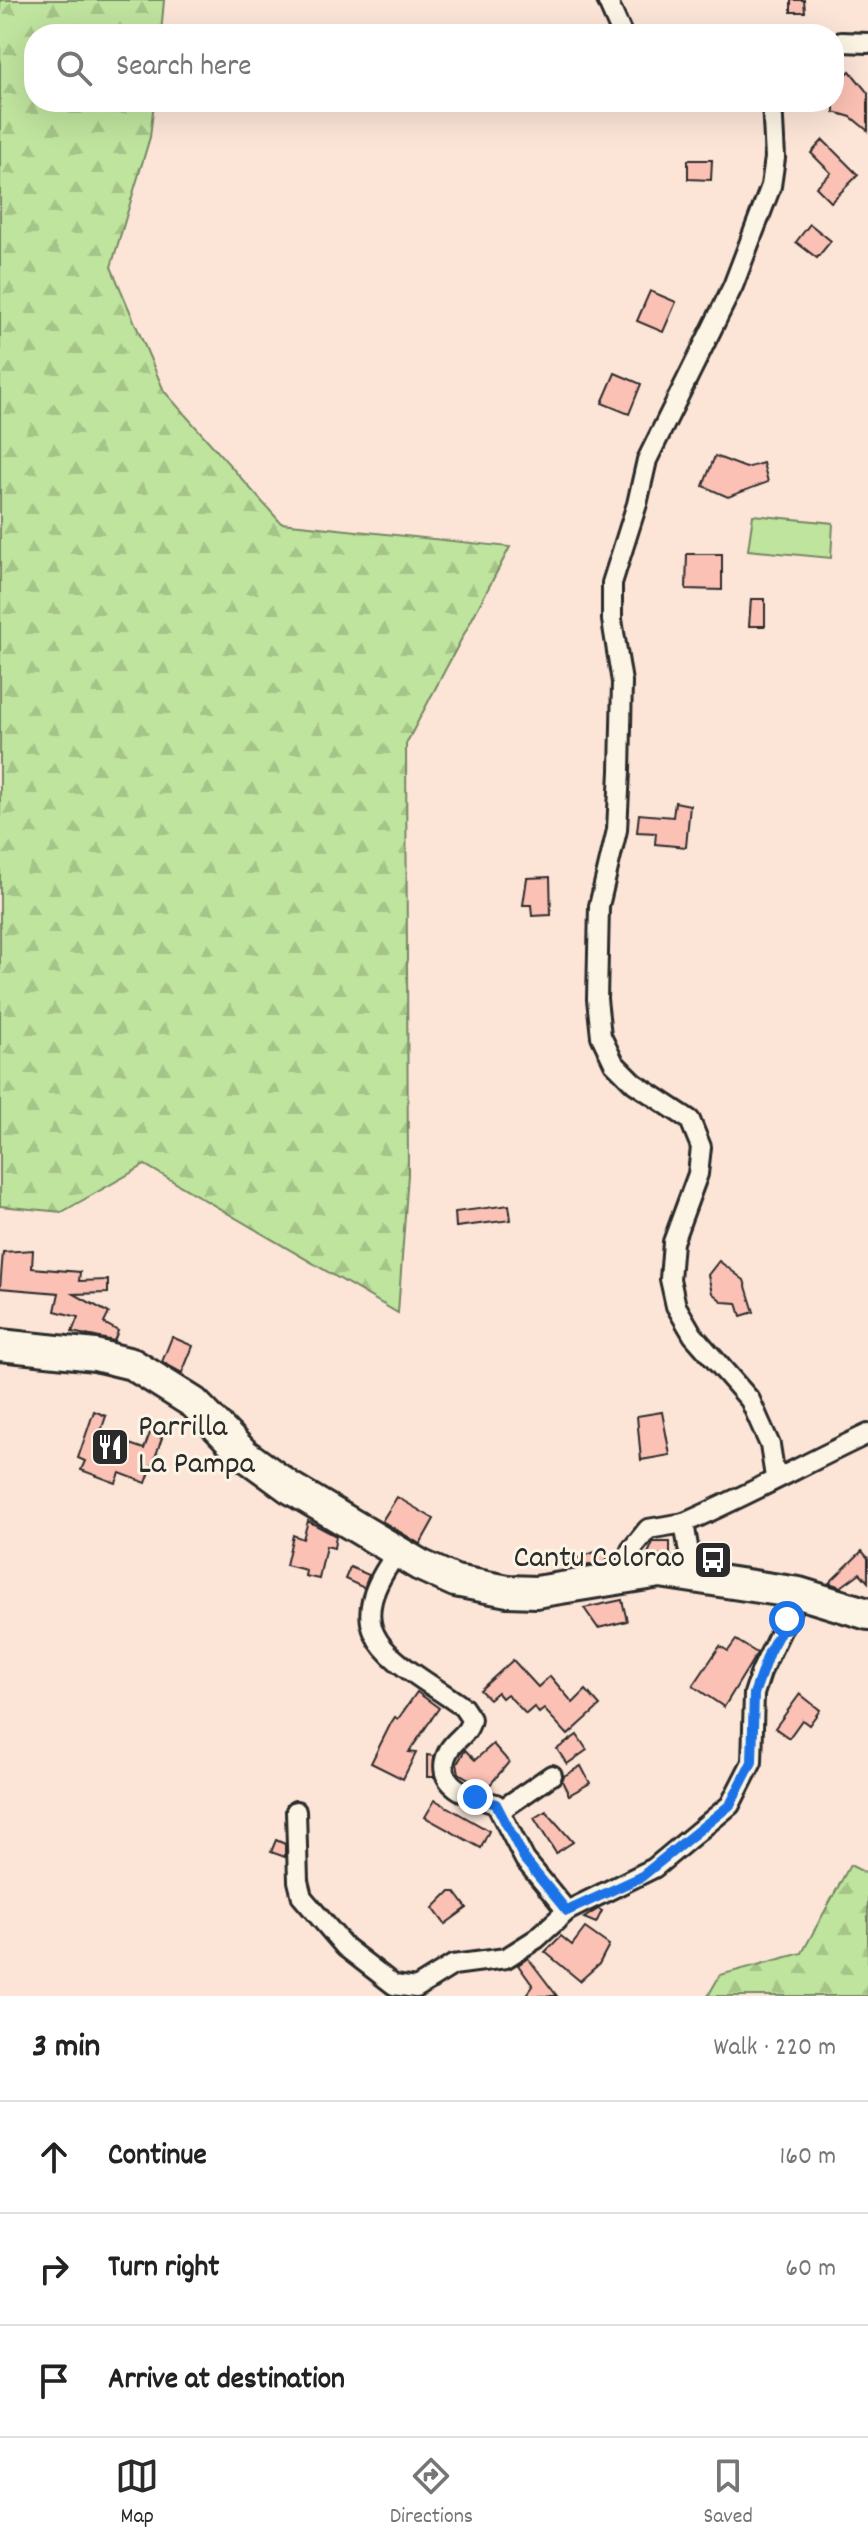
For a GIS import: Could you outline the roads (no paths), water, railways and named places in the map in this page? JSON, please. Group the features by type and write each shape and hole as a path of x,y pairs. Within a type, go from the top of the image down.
{"highway":[{"path":"0,1345 83,1353 132,1364 194,1403 245,1455 289,1487 398,1552 455,1581 508,1591 536,1592 660,1572 799,1593 849,1605 868,1614"}],"street":[{"path":"607,0 618,24"},
{"path":"844,42 868,43"},
{"path":"773,112 775,158 771,186 733,286 647,460 637,504 612,583 612,620 622,682 620,771 617,830 599,906 597,999 601,1036 614,1063 634,1083 690,1120 701,1147 698,1174 673,1242 670,1279 676,1306 693,1335 750,1400 770,1445 775,1477"},
{"path":"621,1578 631,1550 648,1529 684,1523 744,1497 775,1477 868,1434"},
{"path":"684,1523 693,1576"},
{"path":"398,1552 371,1594 368,1616 372,1633 388,1653 463,1707 471,1719 470,1728 449,1750 445,1773 455,1789 496,1804 525,1860 567,1911"},
{"path":"296,1811 298,1881 302,1897 345,1947 394,1985 416,1988 453,1965 506,1958 536,1939 567,1911 641,1877 730,1805 752,1762 754,1694 761,1672 799,1593"},
{"path":"501,1810 552,1775"}],"place":[{"name":"Parrilla La Pampa","path":"110,1447"},
{"name":"Cantu Colorao","path":"713,1560"}]}
